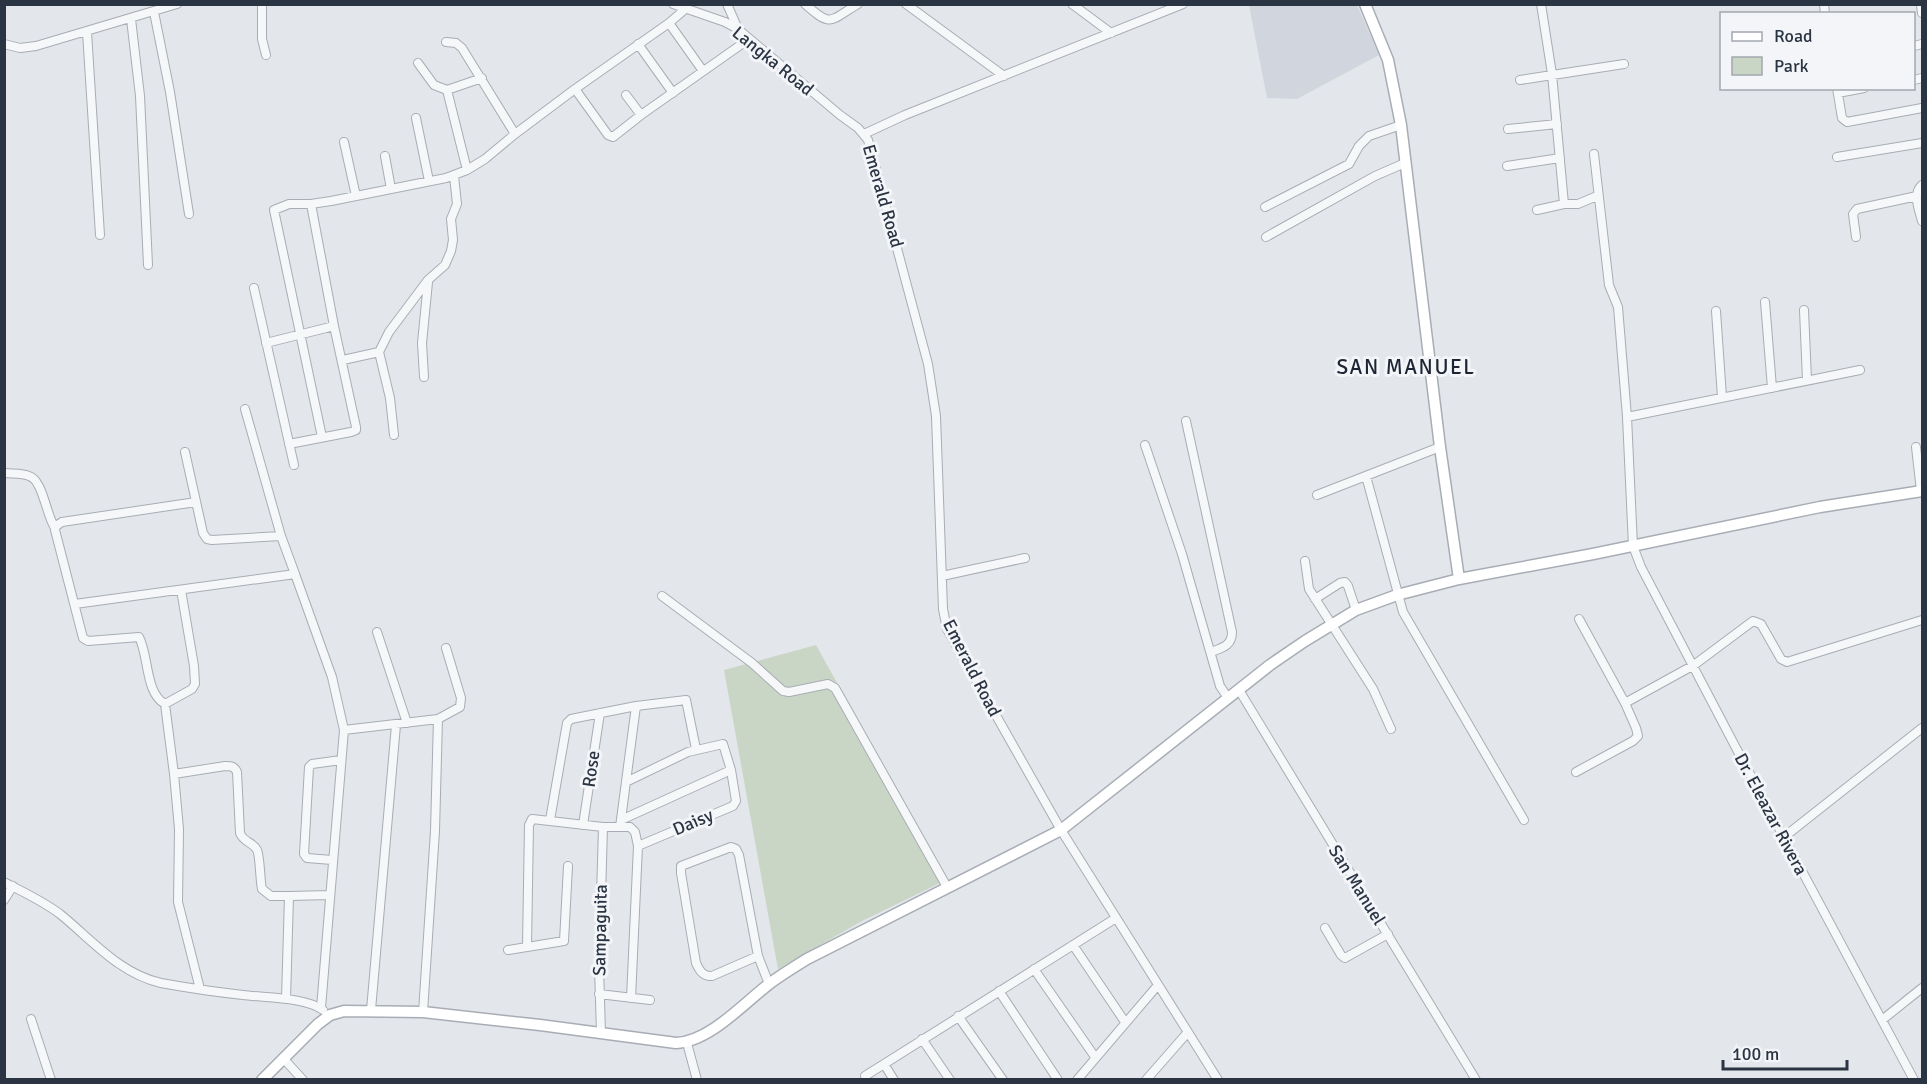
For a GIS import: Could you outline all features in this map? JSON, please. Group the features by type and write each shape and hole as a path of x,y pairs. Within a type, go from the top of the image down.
{"street":[{"path":"4,44 20,48 36,46 177,4"},
{"path":"262,4 262,39 266,55"},
{"name":"Langka Road","path":"673,4 686,6 738,29 864,134"},
{"path":"727,4 738,29"},
{"path":"805,4 823,20 830,21 858,4"},
{"path":"906,4 1004,76"},
{"path":"1071,4 1111,33"},
{"path":"864,134 904,115 1183,4"},
{"path":"1365,4 1389,60 1401,125 1440,447 1459,579"},
{"path":"1541,4 1552,74 1564,204"},
{"path":"1921,5 1923,13"},
{"path":"322,437 302,335 273,213 276,208 288,204 310,204 429,182 454,176 467,170 485,159 575,88 669,23 686,6"},
{"path":"154,12 170,93 189,214"},
{"path":"131,19 140,96 148,265"},
{"path":"669,23 704,71"},
{"path":"87,32 100,235"},
{"path":"575,88 610,137 615,136 748,39"},
{"path":"446,42 460,45 515,134"},
{"path":"638,44 673,93"},
{"path":"418,63 434,85 447,90 482,78"},
{"path":"1520,80 1624,64"},
{"path":"447,90 467,170"},
{"path":"1838,91 1842,118 1847,122 1923,108"},
{"path":"626,95 641,115"},
{"path":"416,118 429,182"},
{"path":"1508,129 1557,124"},
{"path":"1265,207 1349,164 1359,146 1369,136 1401,125"},
{"name":"Emerald Road","path":"864,134 870,145 930,374 936,416 944,616 947,629 1061,831 1218,1080"},
{"path":"344,142 356,196"},
{"path":"1837,157 1923,143"},
{"path":"1593,154 1608,285 1618,307 1627,417 1633,546"},
{"path":"385,156 391,189"},
{"path":"1507,166 1560,158"},
{"path":"1266,237 1375,176 1405,163"},
{"path":"394,435 390,398 379,352 388,332 428,280 444,265 453,246 452,219 457,204 454,176"},
{"path":"1922,221 1917,196 1918,188 1923,185"},
{"path":"1537,210 1564,204 1578,204 1597,196"},
{"path":"1856,237 1853,214 1857,209 1917,196"},
{"path":"289,444 356,430 310,204"},
{"path":"424,377 422,343 428,280"},
{"path":"254,288 294,465"},
{"path":"1765,302 1772,388"},
{"path":"1804,310 1808,380"},
{"path":"1716,311 1722,398"},
{"path":"267,343 334,326"},
{"path":"343,360 379,352"},
{"path":"1627,417 1860,370"},
{"path":"245,409 281,536 332,677 344,730 321,1008"},
{"path":"1186,422 1232,632 1228,645 1211,652"},
{"path":"1145,445 1174,531 1220,686 1228,698"},
{"path":"1317,495 1440,447"},
{"path":"262,1080 330,1015 345,1011 423,1012 687,1043 717,1026 769,984 807,959 1061,831 1288,652 1356,610 1397,595 1459,579 1820,507 1922,491 1916,447"},
{"path":"185,453 195,502 203,533 207,539 281,536"},
{"path":"4,473 30,476 35,479 55,528 85,640 139,636 152,689 161,703 165,704"},
{"path":"1366,476 1397,595 1407,621 1524,820"},
{"path":"55,528 62,522 195,502"},
{"name":"Dr. Eleazar Rivera","path":"1633,546 1641,567 1914,1079"},
{"path":"942,576 1025,558"},
{"path":"1305,561 1307,584 1373,689 1391,729"},
{"path":"75,604 295,574"},
{"path":"1315,599 1345,582 1356,610"},
{"path":"165,704 192,689 196,678 181,590"},
{"path":"662,596 752,663 783,691 789,692 828,684 835,688 947,887"},
{"path":"1576,772 1633,741 1638,736 1625,703 1579,619"},
{"path":"1625,703 1694,665 1753,621 1761,624 1781,659 1786,662 1923,620"},
{"path":"377,632 407,723"},
{"path":"344,730 438,719 456,710 462,703 446,648"},
{"name":"San Manuel","path":"1239,690 1476,1080"},
{"path":"550,820 567,723 571,718 636,706 686,700 696,749"},
{"path":"165,704 179,829 178,902 200,988"},
{"path":"620,824 636,706"},
{"name":"Rose","path":"583,825 600,713"},
{"path":"423,1012 435,831 438,719"},
{"path":"371,1010 396,725"},
{"path":"1784,837 1923,728"},
{"name":"Daisy","path":"626,782 696,749 723,744 731,770 735,804 638,846"},
{"path":"332,860 305,857 309,767 312,764 342,760"},
{"path":"174,774 225,766 235,768 240,833 242,838 253,845 259,853 262,889 270,896 330,896"},
{"path":"527,947 529,825 532,819 603,827 620,824 731,770"},
{"path":"620,824 632,827 638,846 631,998"},
{"name":"Sampaguita","path":"602,1033 599,994 603,827"},
{"path":"758,956 712,976 701,972 696,963 681,866 731,847 736,849 758,956 769,984"},
{"path":"508,950 564,941 568,866"},
{"path":"4,900 9,884 58,913 117,963 139,976 159,982 286,999 321,1008 330,1015"},
{"path":"286,999 289,896"},
{"path":"865,1076 1116,918"},
{"path":"1325,928 1345,958 1388,934"},
{"path":"1073,945 1125,1022"},
{"path":"1035,969 1095,1057"},
{"path":"1077,1080 1158,985"},
{"path":"1882,1020 1923,988"},
{"path":"999,991 1058,1080"},
{"path":"599,994 650,1000"},
{"path":"958,1016 1003,1080"},
{"path":"31,1019 51,1080"},
{"path":"1146,1080 1188,1032"},
{"path":"922,1039 950,1080"},
{"path":"687,1043 697,1080"},
{"path":"283,1058 303,1080"},
{"path":"884,1064 894,1080"}],"shaded area":[{"path":"1249,5 1357,5 1379,55 1297,99 1267,98"}],"green space":[{"path":"816,645 944,881 862,921 778,969 724,670"}],"district":[{"name":"SAN MANUEL","path":"1406,367"}]}
